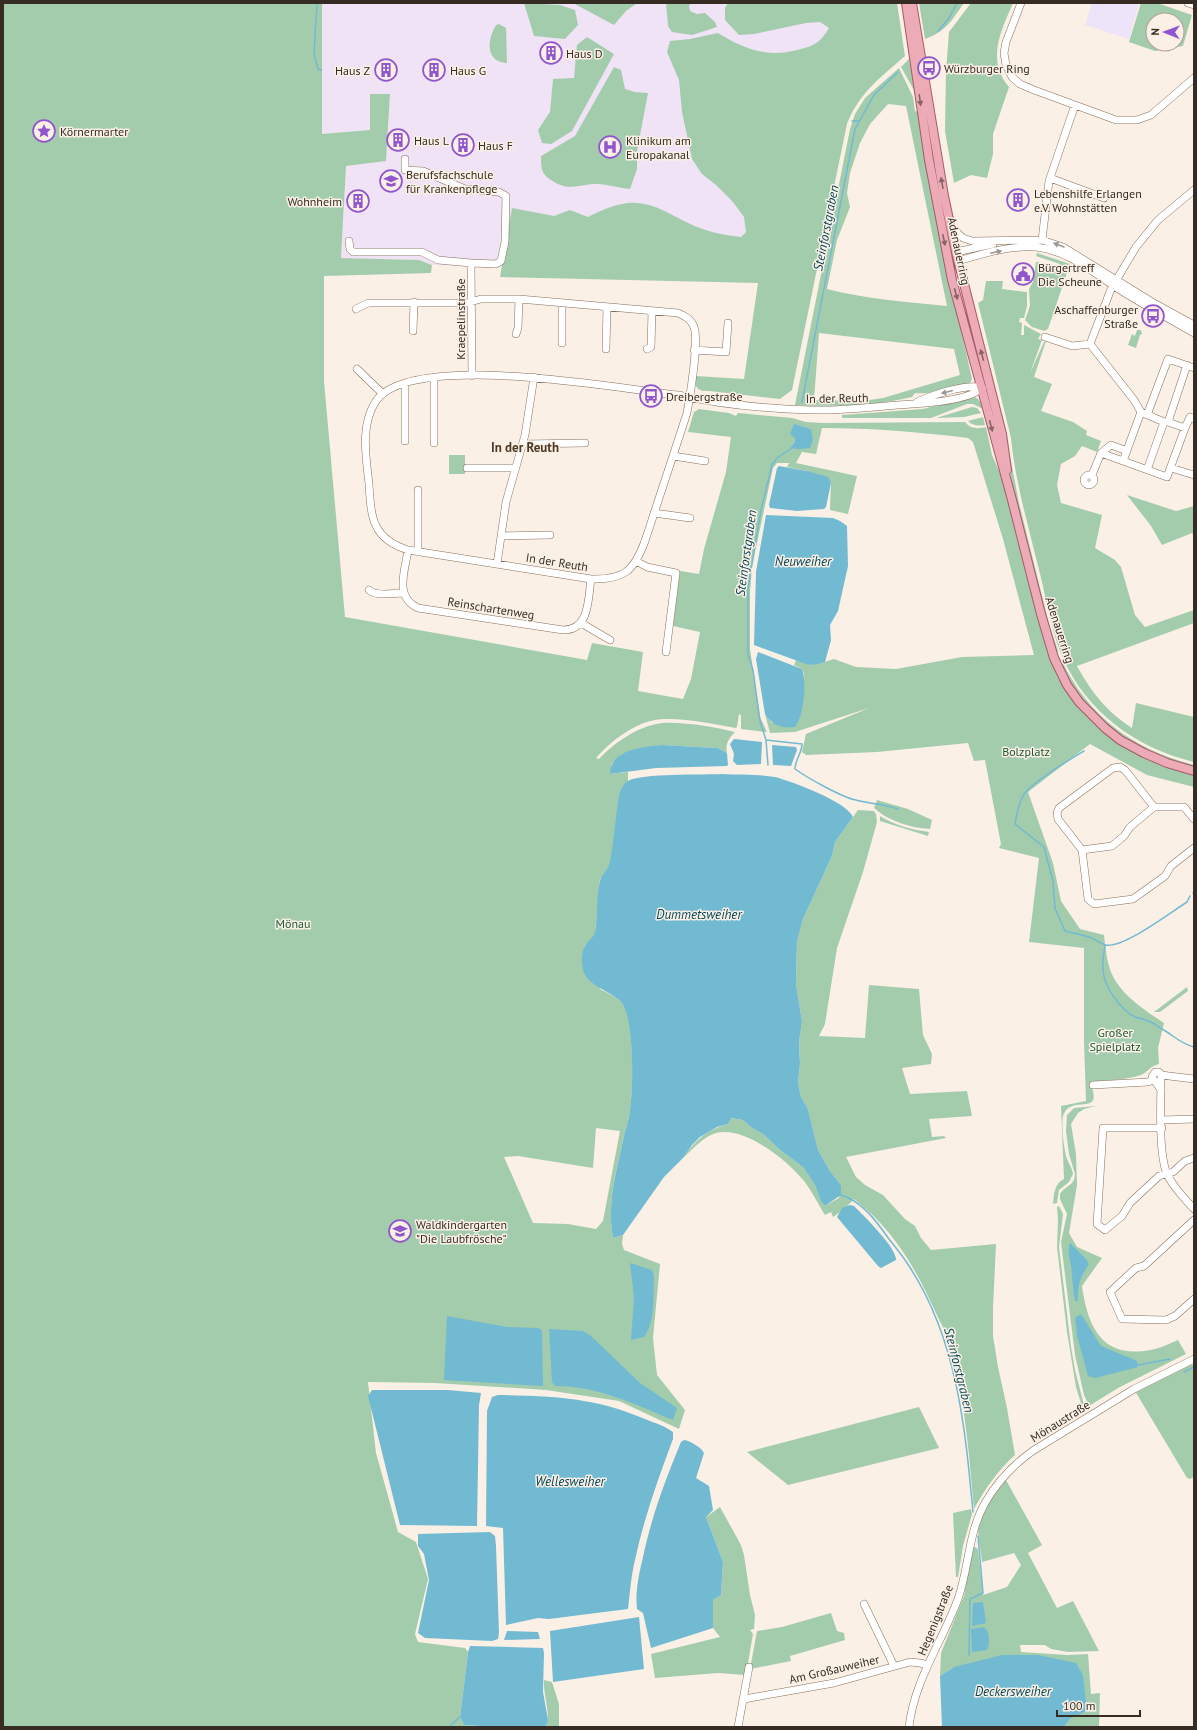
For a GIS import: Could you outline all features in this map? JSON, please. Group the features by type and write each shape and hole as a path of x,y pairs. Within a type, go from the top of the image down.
{"main road":[{"name":"Adenauerring","path":"906,3 915,39"},
{"name":"Adenauerring","path":"912,3 929,160 948,259 957,297 1002,434 1012,500 1041,614 1054,658 1067,685 1079,702 1095,719 1120,740 1167,763 1194,771"},
{"name":"Adenauerring","path":"918,59 957,257 986,387"},
{"path":"948,259 957,257"}],"street":[{"path":"1021,3 1006,42 1004,53 1006,65 1012,77 1020,84 1116,120 1137,120 1151,115 1194,78"},
{"path":"1188,3 1194,5"},
{"path":"1042,240 1050,178 1075,105"},
{"name":"Kraepelinstraße","path":"349,241 350,249 354,252 422,252 438,260 471,263 496,264 502,260 505,242 506,196 499,192 465,189 423,171 405,170 405,159"},
{"path":"1050,178 1104,198"},
{"path":"1090,344 1115,282 1136,247 1158,220 1194,190"},
{"path":"951,227 963,238 972,241 1042,240 1063,247 1076,254 1115,282 1194,332"},
{"path":"957,257 1008,241"},
{"path":"957,257 1018,247 1043,248 1064,254 1194,325"},
{"name":"Kraepelinstraße","path":"471,263 472,376"},
{"path":"356,309 368,303 472,302 487,299 519,299 678,314 688,318 694,326 696,333 690,397"},
{"path":"516,334 518,328 519,299"},
{"path":"413,331 414,302"},
{"path":"562,303 562,343"},
{"path":"606,349 607,307"},
{"path":"647,349 651,347 652,311"},
{"path":"694,350 726,352 728,323"},
{"path":"1045,337 1072,346 1090,344"},
{"path":"1090,344 1144,414 1185,428"},
{"path":"1123,461 1168,359 1190,367 1147,470"},
{"path":"357,369 383,394"},
{"path":"434,377 434,442"},
{"name":"In der Reuth","path":"690,397 687,413 643,546 631,568 616,577 591,579 408,550 397,547 382,537 373,522 366,428 370,412 383,394 392,387 405,383 434,377 534,377 585,382 690,397 724,402 812,410 856,409 933,403 967,396 986,387"},
{"path":"497,564 507,497 523,444 534,377"},
{"path":"405,383 405,441"},
{"path":"1101,454 1167,477 1190,417 1194,419"},
{"path":"523,444 585,443"},
{"path":"1092,475 1101,454 1111,445 1127,451"},
{"path":"673,456 706,461"},
{"path":"467,468 515,468"},
{"path":"1171,468 1194,475"},
{"path":"418,490 418,552"},
{"path":"654,514 690,518"},
{"path":"501,536 550,535"},
{"path":"368,590 371,592 386,594 403,593 402,586 408,550"},
{"path":"636,561 647,567 676,573 666,652"},
{"path":"591,579 586,614 581,623 610,640"},
{"name":"Reinschartenweg","path":"403,593 408,602 418,608 563,630 573,629 581,623"},
{"path":"1154,807 1125,770 1120,767 1112,768 1057,810 1058,819 1082,850 1088,899 1091,903 1097,904 1133,899 1165,876 1171,866 1194,848"},
{"path":"1082,850 1112,846 1124,836 1130,827 1154,807 1184,807 1194,819"},
{"path":"1161,1090 1153,1080 1153,1073 1157,1072 1161,1075 1194,1079"},
{"path":"1161,1075 1164,1162 1167,1173 1173,1185 1194,1208"},
{"path":"1093,1085 1148,1082 1153,1080"},
{"path":"1162,1120 1194,1119"},
{"path":"1162,1128 1103,1128 1097,1224 1105,1230 1122,1216 1130,1203 1158,1177 1174,1172 1185,1161 1194,1158"},
{"path":"1194,1220 1144,1266 1136,1268 1110,1292 1122,1319 1166,1320 1175,1316 1194,1299"},
{"name":"Mönaustraße","path":"977,1519 985,1503 1018,1461 1104,1407 1194,1359"},
{"name":"Hegenigstraße","path":"909,1727 914,1701 928,1665 958,1598 977,1519"},
{"path":"864,1604 894,1666"},
{"name":"Am Großauweiher","path":"744,1699 834,1682 914,1662 928,1665"},
{"path":"738,1727 749,1667"}],"shaded area":[{"name":"Klinikum am Europakanal","path":"322,3 835,3 810,282 501,274 502,266 432,265 419,260 341,258 346,166 386,161 390,94 370,94 370,130 322,134"},
{"path":"1092,3 1139,3 1129,39 1085,25"}],"green space":[{"name":"Mönau","path":"3,3 322,3 322,134 370,130 370,94 390,94 386,161 346,166 341,258 419,260 432,265 431,273 324,276 324,381 345,617 587,660 592,643 643,652 638,691 683,699 691,679 700,632 673,626 680,571 699,574 704,549 726,472 731,437 688,432 694,412 699,409 729,413 736,416 738,413 792,418 806,422 823,423 965,422 974,428 986,427 992,455 1003,480 1042,632 1052,663 1079,708 1103,732 1117,742 1194,774 1194,787 1147,775 1090,744 1028,792 1053,863 1061,901 1080,929 1104,935 1109,966 1118,984 1139,1006 1164,1023 1158,1048 1159,1064 1135,1077 1091,1082 1094,1096 1091,1103 1074,1105 1066,1111 1062,1120 1063,1138 1067,1159 1073,1174 1069,1182 1059,1190 1057,1203 1053,1204 1056,1186 1064,1179 1061,1106 1086,1101 1084,1041 1084,948 1029,942 1039,858 999,848 1001,844 985,760 974,761 968,743 877,752 806,755 802,752 806,734 869,708 795,732 770,733 765,714 772,723 804,685 804,674 802,669 794,665 796,660 815,665 834,659 856,667 896,669 962,657 1034,655 1003,539 973,442 968,438 913,432 822,428 816,454 802,452 796,463 857,476 848,514 830,510 831,483 807,471 787,467 789,463 777,463 773,468 752,566 750,592 750,649 760,717 767,732 741,729 741,715 739,714 736,728 674,719 655,720 639,725 623,734 608,745 596,758 599,759 611,747 632,733 656,724 684,723 735,732 728,741 727,753 718,748 662,745 622,754 612,763 610,774 628,772 628,781 623,788 609,867 600,879 595,934 584,947 600,989 615,997 623,1004 630,1029 632,1047 631,1105 616,1170 612,1197 611,1224 613,1238 623,1235 622,1244 624,1250 660,1264 653,1338 657,1375 685,1410 679,1429 619,1401 546,1390 435,1383 368,1382 376,1453 398,1532 416,1542 428,1579 415,1634 418,1642 465,1648 468,1652 460,1717 464,1725 497,1727 3,1727","holes":["801,427 811,429 791,447 795,442","596,1128 620,1131 603,1221 596,1229 568,1224 533,1223 504,1157 518,1156 593,1168"]},
{"path":"524,3 560,5 575,10 578,25 565,39 534,36"},
{"path":"573,3 637,3 626,11 614,25"},
{"path":"666,3 691,3 689,6 690,11 697,14 705,13 715,22 717,27 692,35 672,32 668,26"},
{"path":"728,3 897,3 905,56 879,79 864,95 852,113 847,124 792,390 780,399 703,391 698,389 696,386 696,376 744,379 758,283 500,277 512,208 554,216 570,210 588,217 604,209 622,204 633,203 652,206 708,231 741,237 746,232 744,217 733,202 716,185 702,174 692,159 682,112 679,80 667,52 670,41 690,39 718,33 747,48 776,53 803,49 812,45 823,37 829,28 820,22 806,23 754,34 739,35 725,20 725,8"},
{"path":"919,3 964,3 944,29 939,33 925,39"},
{"path":"971,3 1013,3 1000,35 997,56 998,66 1002,77 1009,87 993,134 993,154 987,178 971,175 954,183 945,131 946,71 949,32"},
{"path":"1141,3 1157,3 1183,12 1145,12 1145,48 1129,42"},
{"path":"1185,13 1192,15 1185,39"},
{"path":"499,24 506,28 507,63 500,62 491,54 491,37 496,25"},
{"path":"587,37 614,54 572,131 551,144 542,143 538,130 550,112 553,79 574,78 577,45"},
{"path":"909,59 915,92 901,67"},
{"path":"614,67 621,70 625,89 635,92 648,93 637,151 637,169 630,189 599,184 569,187 558,184 543,173 541,156 575,136"},
{"path":"899,68 913,97 915,111 919,112 932,198 950,289 952,289 972,379 970,383 950,389 929,393 915,393 912,397 897,400 839,406 795,405 850,129 855,114 865,98","holes":["888,104 906,106 947,306 871,298 827,289 837,240 850,207 847,193 850,173 860,143 870,124","819,333 954,349 960,375 883,398 863,401 814,400"]},
{"path":"1037,253 1070,264 1048,329 1044,331 1032,327 1025,320 1030,306 1029,289 1033,282 1036,262 1039,262 1038,266 1057,272 1060,264 1036,256"},
{"path":"986,281 1003,281 1002,289 1027,292 1027,306 1024,318 1020,318 1019,322 1022,323 1021,335 1024,335 1024,325 1041,334 1038,339 1042,340 1030,373 1044,342 1046,341 1034,377 1052,384 1041,411 1073,422 1087,431 1086,435 1101,441 1097,452 1082,446 1075,456 1061,464 1057,485 1061,503 1102,515 1095,548 1115,560 1121,567 1135,615 1145,627 1194,610 1194,623 1077,666 1088,685 1100,701 1123,722 1132,728 1136,703 1194,717 1194,762 1173,756 1152,747 1115,725 1085,694 1072,676 1062,656 1051,622 1015,469 1011,438 978,303 983,300"},
{"path":"1137,330 1141,330 1142,334 1140,335 1136,348 1128,345 1132,334 1135,336"},
{"path":"971,397 979,400 983,409 973,404 967,404 931,418 842,418 842,415 923,409"},
{"path":"972,407 977,408 981,413 964,417 936,418"},
{"path":"983,417 985,425 980,426 972,424 968,421"},
{"path":"1007,441 1019,503 1049,624 1058,651 1056,654 1012,489"},
{"path":"449,455 465,455 465,474 449,474"},
{"path":"1127,495 1176,511 1194,506 1194,537 1192,533 1162,545 1151,526"},
{"path":"1058,660 1062,661 1073,681 1086,699 1100,715 1116,728 1133,740 1152,750 1194,765 1194,768 1150,752 1113,730 1097,716 1083,700"},
{"path":"877,800 908,809 932,820 930,829 900,823 886,817 874,808"},
{"path":"858,810 874,811 877,822 863,872 837,948 825,1024 819,1036 865,1038 869,985 919,989 923,1035 932,1054 931,1064 902,1068 910,1094 967,1091 972,1116 929,1119 932,1137 944,1136 946,1138 846,1157 856,1177 865,1185 883,1195 905,1219 915,1226 921,1238 931,1250 996,1244 993,1336 1015,1455 992,1480 974,1509 963,1405 948,1340 911,1264 891,1236 868,1211 854,1199 833,1217 831,1212 825,1215 807,1185 797,1173 764,1146 740,1135 727,1132 716,1133 699,1143 684,1157 697,1140 708,1132 728,1124 730,1118 743,1120 752,1128 763,1134 780,1150 803,1167 815,1185 821,1202 825,1206 839,1198 841,1185 830,1171 818,1150 808,1109 801,1097 798,1083 800,1064 799,1043 802,1021 796,984 797,942 803,919 832,856 835,842"},
{"path":"880,816 904,827 929,832 928,836 880,821"},
{"path":"1187,987 1188,991 1160,1012 1154,1012"},
{"path":"1096,1106 1084,1109 1078,1113 1071,1124 1076,1154 1077,1185 1069,1233 1077,1247 1102,1258 1082,1286 1089,1316 1094,1328 1111,1346 1137,1352 1155,1349 1178,1340 1186,1354 1118,1388 1089,1406 1084,1395 1075,1355 1061,1242 1067,1214 1060,1199 1060,1194 1074,1180 1075,1174 1069,1154 1066,1131 1067,1115 1074,1108"},
{"path":"1059,1206 1063,1214 1059,1247 1071,1347 1085,1409 1083,1410 1076,1387 1067,1332 1057,1247 1057,1207"},
{"path":"1192,1364 1194,1367 1194,1477 1190,1479 1187,1478 1135,1391"},
{"path":"919,1407 939,1448 788,1485 747,1452"},
{"path":"1006,1480 1042,1545 1028,1553 1057,1608 1073,1601 1099,1651 1068,1652 1051,1649 1045,1645 1020,1645 1021,1652 1067,1655 1088,1654 1091,1694 1100,1693 1099,1727 1064,1727 1071,1718 954,1667 940,1676 941,1653 964,1596 973,1546 978,1549 983,1595 1007,1587 1021,1565 1014,1553 982,1562 978,1532 979,1522 989,1503"},
{"path":"720,1507 741,1545 755,1615 754,1629 750,1630 753,1634 746,1675 718,1673 655,1678 651,1654 720,1637 713,1628 713,1600 721,1595 723,1562 706,1517"},
{"path":"971,1509 972,1514 963,1546 958,1577 956,1577 953,1513"},
{"path":"831,1613 837,1631 844,1633 845,1640 790,1656 791,1661 750,1669 757,1631 782,1627"},
{"path":"544,1680 552,1682 559,1704 559,1727 546,1727 548,1716"}],"water":[{"path":"794,424 811,429 813,440 810,448 790,448 795,442 795,438 790,434"},
{"path":"779,466 807,471 828,477 831,483 826,507 824,509 797,511 770,508 769,505 777,468"},
{"name":"Neuweiher","path":"766,515 833,518 847,526 848,566 838,611 830,625 831,640 825,662 815,665 806,664 754,645 756,572"},
{"path":"758,652 802,669 804,675 804,699 801,715 795,727 782,727 771,721 765,714 756,659"},
{"path":"734,739 762,742 761,764 737,765 733,761 734,754 730,744"},
{"path":"662,745 718,748 727,753 728,765 656,768 610,774 611,766 622,754 638,748"},
{"path":"772,745 796,747 797,750 791,766 773,765"},
{"name":"Dummetsweiher","path":"673,775 762,775 783,779 830,799 848,811 853,817 835,842 832,856 803,919 797,942 796,984 802,1021 799,1043 800,1064 798,1083 801,1097 808,1109 818,1150 830,1171 841,1185 841,1195 825,1206 821,1202 815,1185 803,1167 780,1150 763,1134 752,1128 743,1120 731,1118 728,1124 717,1127 700,1137 692,1145 684,1157 664,1177 623,1235 613,1238 611,1225 612,1198 616,1171 631,1105 632,1066 629,1027 622,1003 590,981 583,970 582,959 584,948 595,932 599,887 601,879 609,865 619,796 625,783 635,778"},
{"path":"850,1205 854,1206 886,1240 895,1255 896,1260 881,1268 878,1266 837,1217 842,1208"},
{"path":"1070,1243 1089,1264 1080,1281 1078,1301 1075,1301 1074,1294 1069,1255"},
{"path":"630,1263 652,1270 654,1276 653,1308 648,1331 644,1337 631,1340 634,1298"},
{"path":"1081,1314 1101,1346 1137,1361 1138,1367 1095,1378 1088,1376 1077,1336 1075,1318"},
{"path":"447,1316 507,1327 538,1328 542,1330 543,1386 444,1380"},
{"path":"549,1329 583,1331 591,1336 640,1383 677,1408 673,1420 616,1397 586,1389 555,1386 552,1382"},
{"path":"372,1390 448,1390 481,1393 479,1405 477,1526 400,1525 368,1396"},
{"name":"Wellesweiher","path":"498,1395 555,1397 590,1402 626,1412 660,1425 673,1432 673,1439 652,1499 639,1544 632,1572 628,1609 549,1619 538,1618 506,1625 503,1528 486,1526 487,1411 492,1397"},
{"path":"684,1440 695,1445 704,1453 696,1478 709,1486 713,1510 706,1517 723,1562 721,1595 713,1600 713,1628 651,1648 643,1613 637,1609 640,1570 664,1484 681,1442"},
{"path":"490,1532 495,1536 496,1546 498,1639 492,1641 425,1638 418,1633 429,1580 424,1554 418,1546 418,1534"},
{"path":"983,1602 986,1623 972,1626 973,1603"},
{"path":"639,1617 644,1669 553,1682 550,1631"},
{"path":"984,1627 989,1638 987,1650 972,1652 971,1629"},
{"path":"507,1631 538,1632 540,1639 504,1640"},
{"path":"470,1646 543,1648 543,1692 548,1720 546,1727 464,1725 460,1717"},
{"name":"Deckersweiher","path":"1002,1655 1038,1655 1076,1663 1083,1675 1087,1711 1071,1718 1064,1727 942,1727 940,1676 954,1667"}],"waterway":[{"path":"317,3 314,54 318,69 321,70"},
{"name":"Steinforstgraben","path":"938,31 949,18 957,3"},
{"name":"Steinforstgraben","path":"802,402 855,129 874,95 898,72"},
{"name":"Steinforstgraben","path":"852,121 859,121"},
{"name":"Steinforstgraben","path":"768,765 766,740 760,721 753,670 748,654 748,588 761,510 772,465 777,458 792,448"},
{"path":"766,740 802,744 795,769 825,787 850,798 898,809"},
{"path":"1084,751 1050,772 1027,791 1020,803 1015,824 1044,847 1053,881 1055,908 1065,931 1092,938 1106,945 1114,944 1124,941 1147,928 1187,902 1190,896"},
{"path":"1105,946 1103,964 1104,977 1114,997 1124,1009 1135,1017 1146,1020 1159,1027 1181,1042 1194,1047"},
{"name":"Steinforstgraben","path":"841,1195 849,1198 862,1207 899,1252 925,1294 938,1323 956,1384 962,1416 973,1512"},
{"path":"1138,1365 1170,1359"},
{"path":"1184,1372 1194,1367"},
{"name":"Steinforstgraben","path":"969,1655 970,1599 983,1593 978,1536"},
{"path":"451,1727 451,1725 460,1717"}],"place":[{"name":"Haus D","path":"551,53"},
{"name":"Würzburger Ring","path":"929,68"},
{"name":"Haus Z","path":"386,70"},
{"name":"Haus G","path":"434,70"},
{"name":"Körnermarter","path":"44,131"},
{"name":"Haus L","path":"398,140"},
{"name":"Haus F","path":"463,145"},
{"name":"Klinikum am Europakanal","path":"610,147"},
{"name":"Berufsfachschule für Krankenpflege","path":"391,181"},
{"name":"Lebenshilfe Erlangen e.V. Wohnstätten","path":"1018,200"},
{"name":"Wohnheim","path":"358,201"},
{"name":"Bürgertreff Die Scheune","path":"1023,274"},
{"name":"Aschaffenburger Straße","path":"1153,316"},
{"name":"Dreibergstraße","path":"651,396"},
{"name":"Waldkindergarten \"Die Laubfrösche\"","path":"400,1231"}],"district":[{"name":"In der Reuth","path":"525,447"}],"park label":[{"name":"Bolzplatz","path":"1026,751"},
{"name":"Großer Spielplatz","path":"1115,1039"}]}
